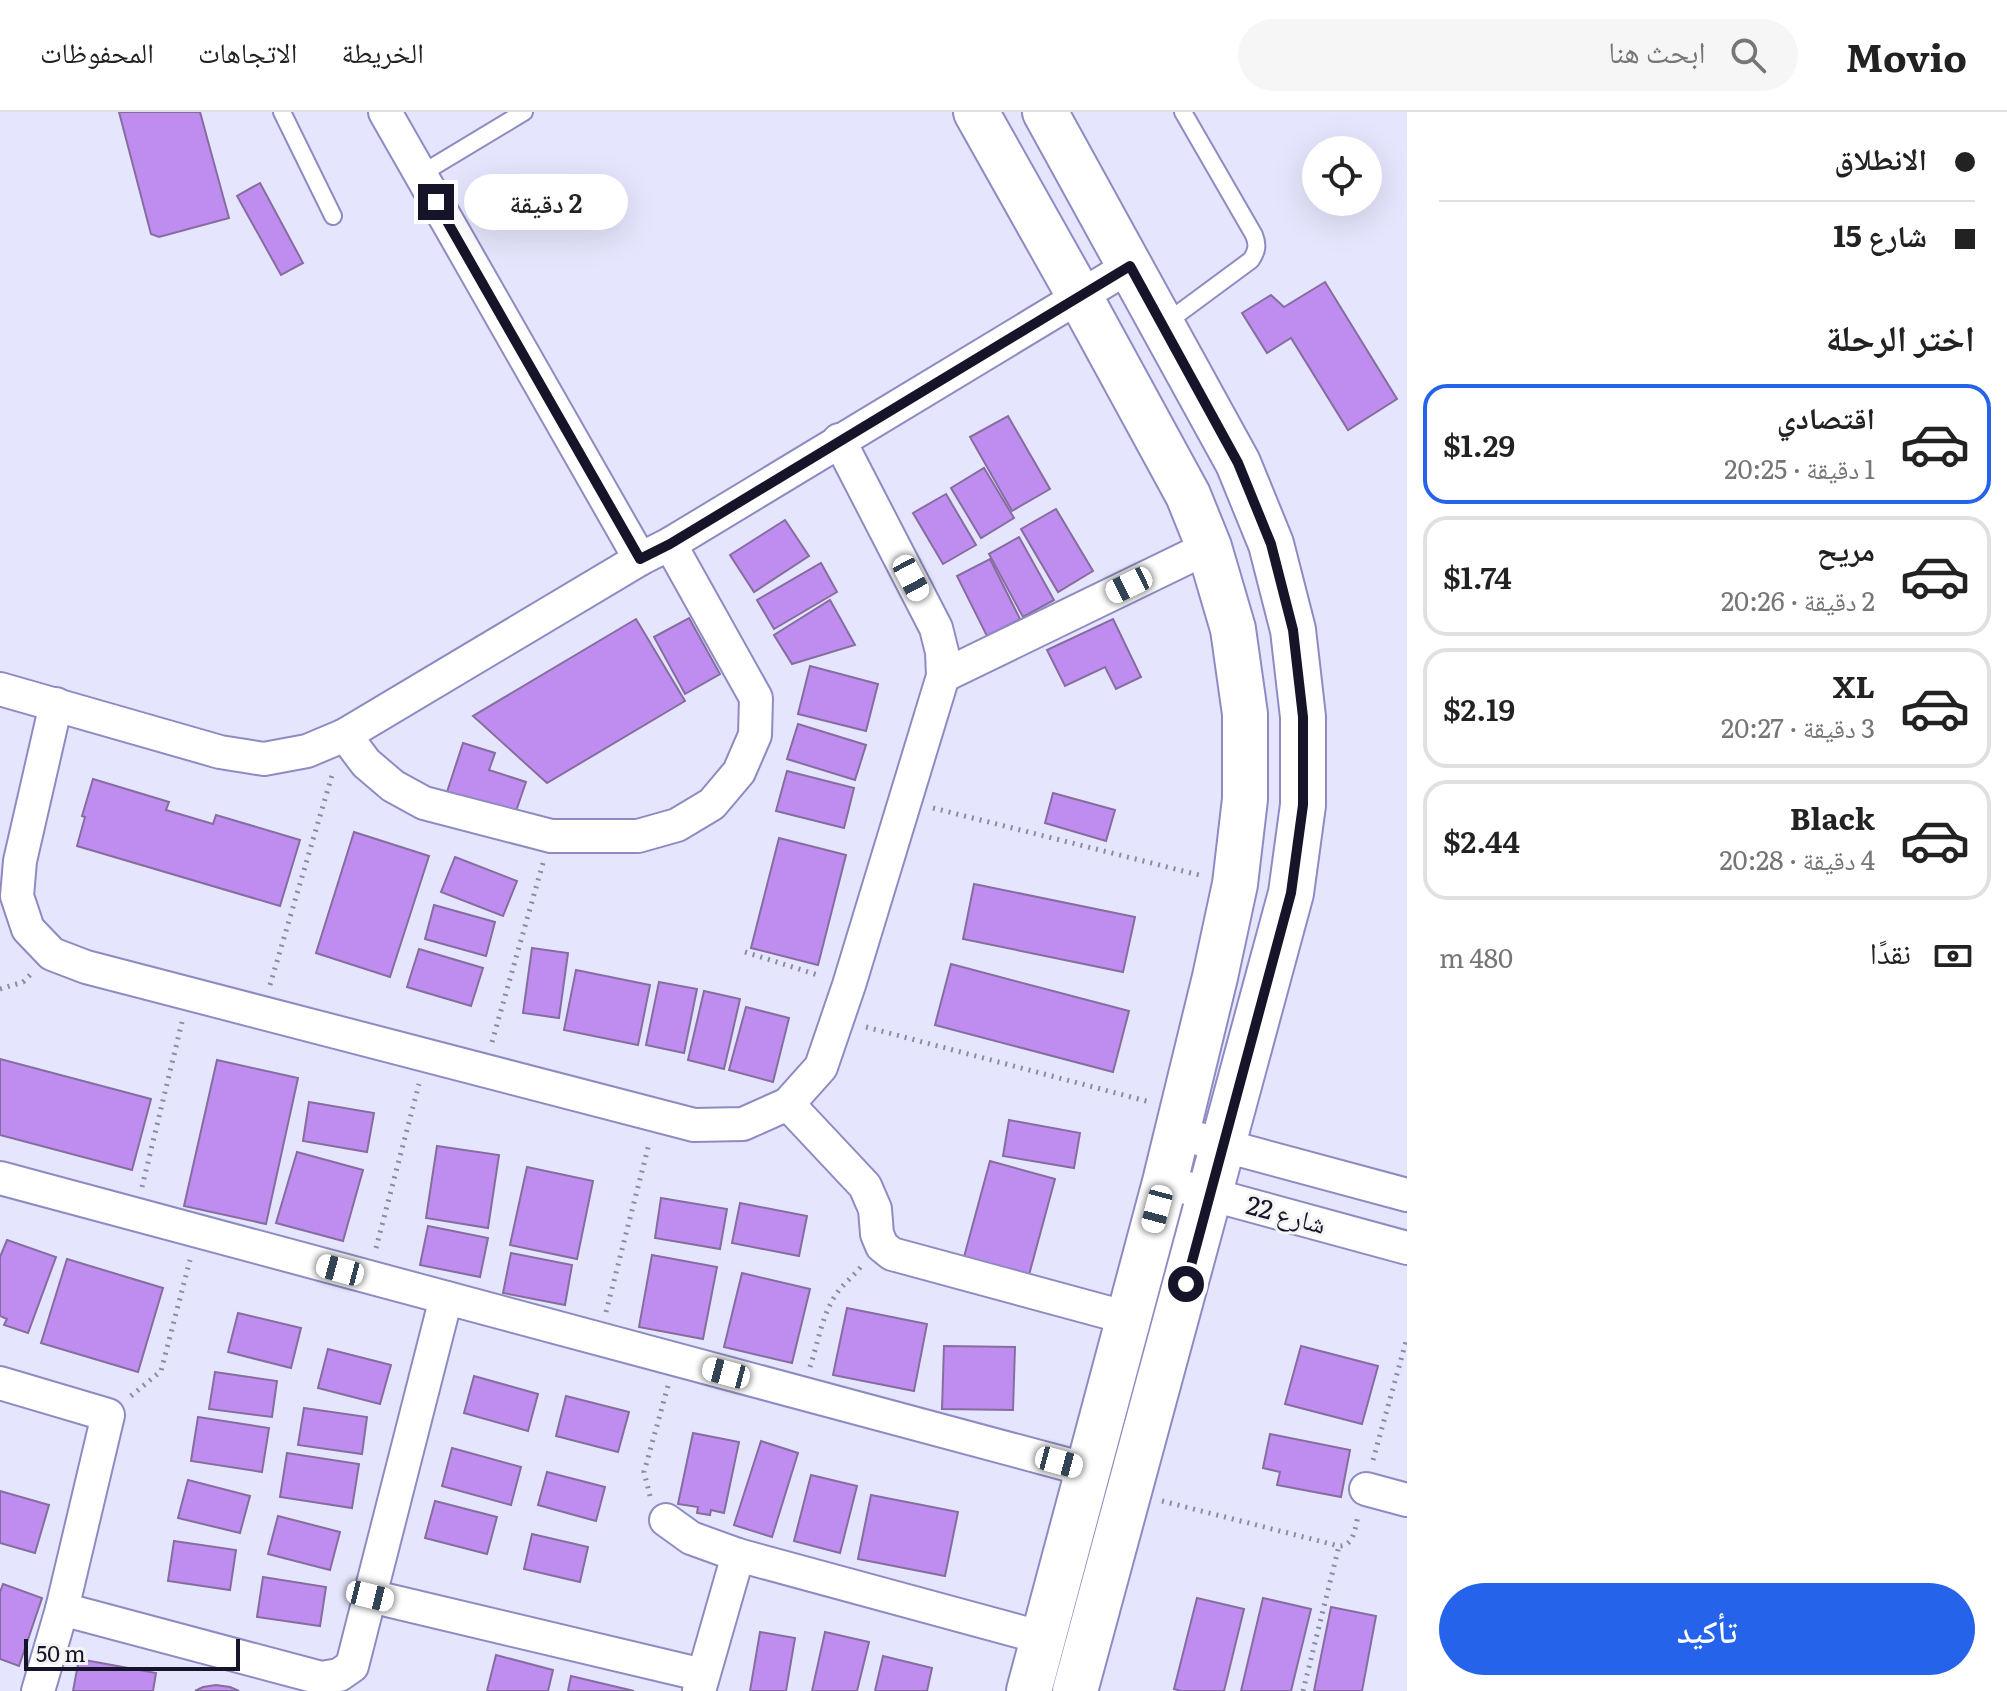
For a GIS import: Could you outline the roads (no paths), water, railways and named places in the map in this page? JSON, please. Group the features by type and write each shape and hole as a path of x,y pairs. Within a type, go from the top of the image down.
{"street":[{"path":"385,112 640,559"},
{"path":"976,112 1188,495 1209,547 1233,629 1245,714 1245,799 1235,884 1215,977 1165,1182 1029,1691"},
{"path":"1045,112 1238,463 1271,544 1293,630 1303,717 1303,805 1291,893 1075,1691"},
{"path":"0,689 220,752 264,759 307,751 345,735 670,544 1130,266"},
{"path":"56,704 20,861 17,896 28,929 52,954 86,967 656,1116 694,1125 743,1124 788,1104 821,1067 943,676 942,652 936,628 839,440"},
{"path":"345,735 366,763 393,786 424,803 551,836 638,836 677,825 712,804 739,772 755,735 756,698 670,544"},
{"path":"943,676 1209,547"},
{"path":"788,1104 865,1186 875,1209 877,1234 882,1246 892,1254 1128,1318"},
{"name":"شارع 22","path":"1179,1122 1224,1146 1407,1195"},
{"path":"0,1178 1088,1470"},
{"name":"شارع 22","path":"1165,1182 1407,1248"},
{"path":"62,1609 321,1678 339,1675 349,1678 446,1298"},
{"path":"0,1383 108,1415 62,1609 38,1691"},
{"path":"1366,1489 1407,1500"},
{"path":"666,1520 691,1538 738,1555 1043,1638"},
{"path":"370,1596 701,1683 738,1555"}],"lane":[{"path":"282,112 333,216"},
{"path":"421,174 524,112"},
{"path":"1162,325 1251,260 1257,244 1183,112"}]}
